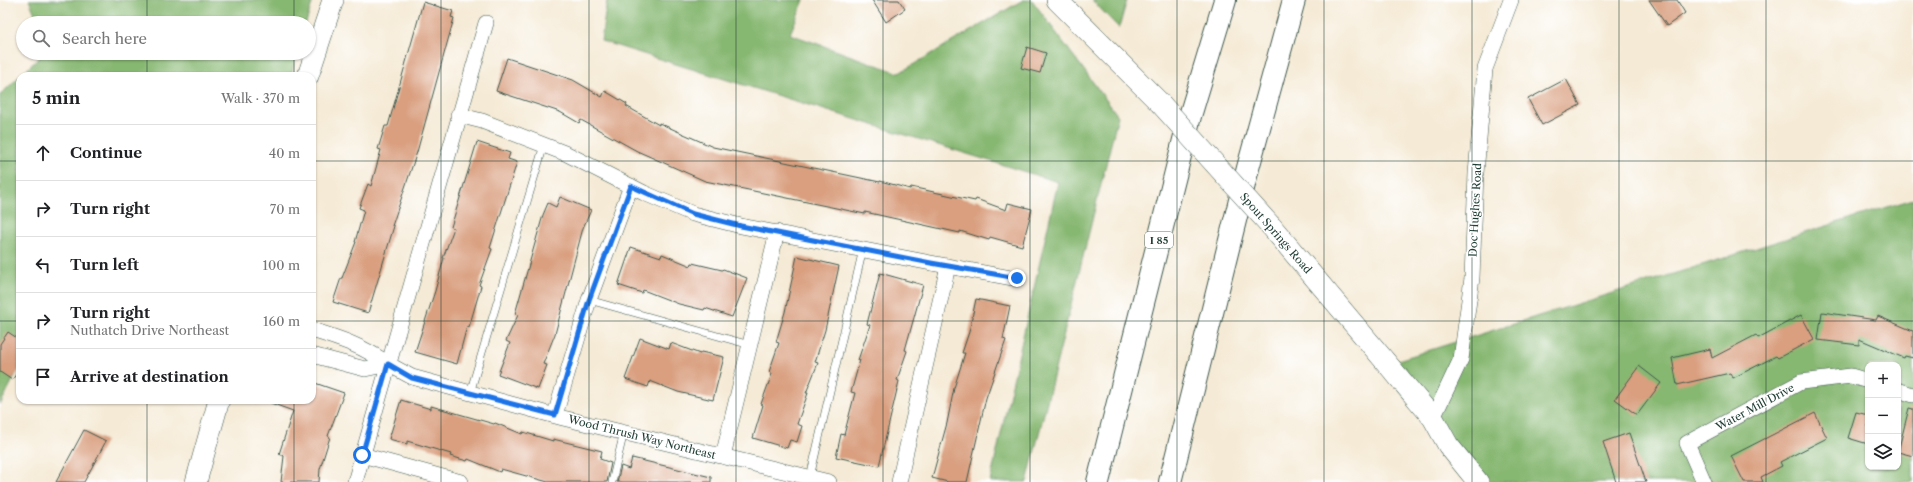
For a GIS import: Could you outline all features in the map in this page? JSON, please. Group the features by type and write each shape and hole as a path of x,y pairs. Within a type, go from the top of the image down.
{"highway":[{"name":"I 85","path":"1098,482 1190,116 1224,0"},
{"path":"1170,482 1246,175 1294,0"}],"street":[{"path":"316,52 333,0"},
{"name":"Spout Springs Road","path":"1057,0 1160,103 1271,226 1433,418 1448,445 1478,482"},
{"name":"Doc Hughes Road","path":"1433,418 1461,359 1472,278 1476,173 1485,69 1511,0"},
{"path":"354,482 458,115 486,23"},
{"path":"309,72 313,60"},
{"path":"458,115 482,121 567,154 631,186 693,214 948,266 1017,278"},
{"path":"555,415 589,300 631,186"},
{"path":"723,456 777,232"},
{"path":"899,482 948,266"},
{"name":"Wood Thrush Way Northeast","path":"316,331 348,341 371,352 412,378 555,415 829,482"},
{"path":"316,356 365,369 388,364"},
{"name":"Water Mill Drive","path":"1704,482 1687,443 1801,382 1852,376 1865,380"},
{"path":"1901,391 1913,395"},
{"path":"196,482 218,404"},
{"path":"362,455 461,482"}],"lane":[{"path":"470,393 544,145"},
{"path":"810,477 863,249"},
{"path":"589,300 750,345"},
{"path":"612,482 624,432"}],"green space":[{"path":"29,0 313,0 308,16 36,16"},
{"path":"607,0 804,0 790,34 899,73 1023,0 1032,0 1118,116 1027,482 990,482 1058,182 601,41"},
{"path":"1092,0 1127,0 1119,28"},
{"path":"37,60 295,60 292,72 24,72"},
{"path":"16,80 16,374 0,405 0,95"},
{"path":"1913,199 1913,482 1467,482 1382,365"}],"building":[{"path":"872,0 899,0 905,9 886,22"},
{"path":"1649,0 1677,0 1685,13 1667,26"},
{"path":"423,2 453,11 451,17 454,18 417,152 392,226 394,226 368,313 333,302 356,242 364,210 359,208 368,184 371,186 381,150 378,149 385,126 388,126"},
{"path":"1027,47 1046,53 1040,73 1021,68"},
{"path":"507,58 573,80 602,97 605,91 627,104 626,106 659,125 659,123 713,147 880,181 910,189 911,187 975,201 976,199 1006,210 1008,203 1032,209 1022,246 990,237 989,240 960,231 960,233 865,212 865,214 705,181 637,151 581,120 579,123 560,112 496,91"},
{"path":"1566,79 1580,105 1542,125 1528,99"},
{"path":"477,142 510,153 508,159 517,162 490,248 492,249 479,285 481,286 469,327 467,326 457,364 415,352 435,291 443,258 454,228 451,227"},
{"path":"560,197 591,210 583,228 555,334 543,364 547,365 538,389 498,374 510,343 506,341 518,315 515,314 543,215 548,203 556,207"},
{"path":"631,247 661,257 662,254 691,266 692,263 723,269 747,278 732,317 705,308 704,310 679,304 643,290 642,293 618,285"},
{"path":"797,256 839,266 825,330 815,362 818,363 806,393 808,393 797,424 802,426 797,442 790,440 787,448 753,438 763,405 761,404 772,374 769,372 779,343 776,342 785,312"},
{"path":"880,273 923,285 905,350 907,351 897,380 899,381 879,466 836,457 841,434 844,435 855,393 851,392 860,360 858,360 870,325 867,324"},
{"path":"976,299 1010,306 1003,339 1006,340 986,398 967,482 948,482 932,478 947,423 954,388 965,353 962,353 969,332"},
{"path":"1822,312 1876,320 1878,316 1913,331 1913,358 1905,356 1904,358 1859,339 1859,345 1818,340"},
{"path":"1801,315 1814,339 1778,358 1776,356 1733,378 1730,373 1677,385 1672,358 1710,349 1712,358 1756,335 1758,338"},
{"path":"8,332 16,337 16,374 12,380 0,372 0,344"},
{"path":"640,338 669,349 671,343 700,354 701,352 724,357 713,400 678,392 650,381 648,387 625,379"},
{"path":"1639,366 1661,383 1637,415 1615,399"},
{"path":"316,383 344,393 328,436 330,437 320,469 319,482 281,482 284,456 279,454 293,411 274,404 316,404"},
{"path":"401,400 431,409 431,406 494,424 495,423 522,434 523,432 553,441 553,439 602,451 600,459 611,463 607,482 548,482 501,469 500,472 468,459 467,461 450,456 451,454 407,441 407,444 389,439"},
{"path":"1909,408 1913,409 1913,456 1901,453 1901,440"},
{"path":"1856,412 1865,414 1865,443 1848,438"},
{"path":"1815,413 1827,438 1780,462 1782,466 1761,477 1763,482 1744,482 1731,456"},
{"path":"84,430 106,441 84,482 56,482"},
{"path":"1629,433 1646,482 1616,482 1603,442"},
{"path":"632,458 711,477 711,482 617,482 621,466 629,469"}],"route":[{"path":"362,455 388,364 412,378 555,415 589,300 631,186 693,214 741,226 1017,278"}]}
